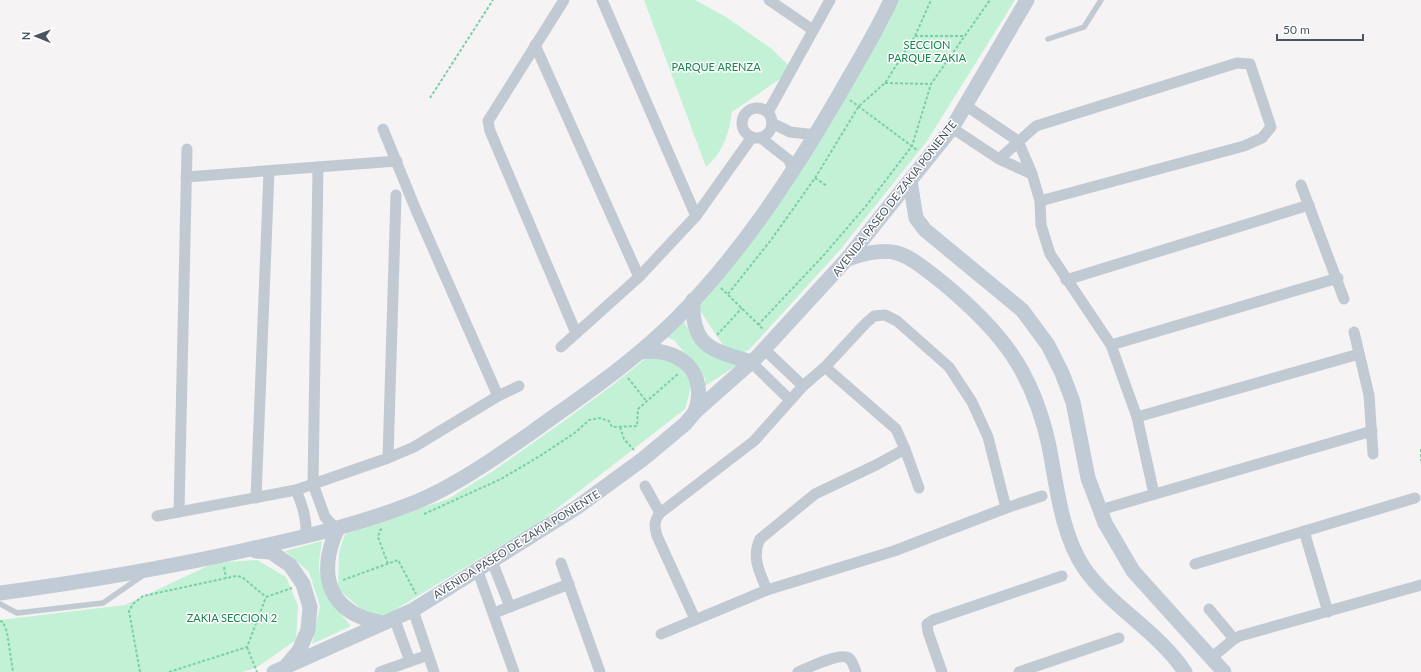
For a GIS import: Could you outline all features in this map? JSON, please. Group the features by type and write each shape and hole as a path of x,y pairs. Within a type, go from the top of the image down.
{"street":[{"path":"564,0 488,121 490,131 576,332"},
{"path":"602,0 696,216"},
{"path":"769,0 814,30"},
{"path":"561,347 576,332 639,278 696,216 757,138 767,135 772,123 768,112 830,0"},
{"path":"0,593 84,582 150,570 336,530 419,501 468,474 514,444 640,352 675,320 712,280 742,243 816,135 880,24 891,0"},
{"name":"AVENIDA PASEO DE ZAKIA PONIENTE","path":"279,670 413,610 576,508 642,459 685,424 695,412 751,362 847,259 910,181 952,128 1027,0"},
{"path":"535,45 639,278"},
{"path":"999,159 1036,126 1237,63 1250,64 1271,127 1262,138 1244,146 1040,201"},
{"path":"965,105 1018,141 1032,174 1040,201 1042,225 1050,254 1111,345 1137,417 1154,494"},
{"path":"768,112 757,108 746,112 742,123 743,129 790,160 793,170"},
{"path":"772,123 790,132 816,135"},
{"path":"952,128 999,159 1032,174"},
{"path":"383,129 416,210 498,396"},
{"path":"179,512 187,149"},
{"path":"186,177 397,161"},
{"path":"318,167 313,484 325,517 336,530"},
{"path":"256,498 269,171"},
{"path":"910,181 916,218 925,230 1022,310 1048,345 1062,373 1073,402 1088,478 1105,523 1133,571 1210,659 1224,672"},
{"path":"1301,185 1338,278 1344,299"},
{"path":"388,458 396,195"},
{"path":"1066,280 1308,205"},
{"path":"395,211 416,210"},
{"path":"847,259 868,252 886,250 902,253 914,260 959,297 1001,337 1021,368 1036,398 1048,445 1059,501 1072,543 1084,568 1108,596 1175,657 1185,672"},
{"path":"1111,345 1338,278"},
{"path":"693,300 695,326 700,339 724,355 751,362 790,400"},
{"path":"695,620 654,528 655,520 660,512 754,441 803,386 825,367 864,324 874,316 885,315 897,321 949,367 972,402 988,437 1006,508"},
{"path":"1354,332 1368,384 1373,454"},
{"path":"768,344 803,386"},
{"path":"640,352 660,350 675,355 689,365 695,375 699,394 695,412"},
{"path":"1137,417 1359,354"},
{"path":"825,367 896,429 905,448 919,488"},
{"path":"157,516 296,490 388,458 414,447 498,396 519,386"},
{"path":"1100,510 1372,431"},
{"path":"767,590 755,556 755,549 760,539 815,494 876,465 905,448"},
{"path":"646,486 660,512"},
{"path":"296,490 304,509 307,523 306,537"},
{"path":"661,634 767,590 894,551 1006,508 1042,496"},
{"path":"1195,564 1415,498"},
{"path":"336,530 329,547 326,565 330,585 337,599 350,612 366,620 389,621 410,661"},
{"path":"1304,532 1328,612"},
{"path":"246,550 271,552 290,565 303,584 310,607 308,630 299,652 279,670"},
{"path":"492,561 510,607"},
{"path":"561,563 600,672"},
{"path":"477,569 514,672"},
{"path":"942,672 928,632 928,624 932,620 1062,576"},
{"path":"494,613 569,584"},
{"path":"1210,659 1234,639 1421,585"},
{"path":"1209,609 1234,639"},
{"path":"413,610 434,672"},
{"path":"1019,672 1119,638"},
{"path":"380,672 428,655"},
{"path":"798,672 839,656 847,657 852,661 856,672"}],"lane":[{"path":"1048,39 1084,27 1100,0"},
{"path":"0,604 17,613 103,603 150,570"}],"path":[{"path":"430,98 493,0"},
{"path":"728,294 771,240 815,178 859,106 885,83 915,36 931,0"},
{"path":"758,325 866,206 912,146 931,84 990,0"},
{"path":"915,36 964,36"},
{"path":"885,83 931,84"},
{"path":"840,93 912,146 927,159"},
{"path":"815,178 827,186"},
{"path":"712,280 758,325 768,344"},
{"path":"707,345 742,308"},
{"path":"420,515 501,479 540,456 576,432 589,420 600,418 608,421 612,427 637,426 638,409 689,365"},
{"path":"620,368 647,402"},
{"path":"620,427 624,439 642,459"},
{"path":"1421,449 1421,461"},
{"path":"387,527 380,530 378,537 388,564"},
{"path":"330,585 398,560 412,588"},
{"path":"140,672 129,611 132,604 143,596 236,576 242,577 266,597"},
{"path":"257,672 247,647 266,597 303,584"},
{"path":"0,621 2,622 6,632 13,672"},
{"path":"169,672 247,647"}],"green space":[{"name":"PARQUE ARENZA","path":"644,0 695,0 726,17 772,49 790,67 787,74 732,112 727,135 721,149 706,167"},
{"name":"SECCION PARQUE ZAKIA","path":"898,0 1015,0 927,141 840,250 749,350 737,355 726,350 697,306 788,185 888,24"},
{"path":"681,316 693,336 705,350 722,359 745,360 705,386 705,378 674,340 664,336"},
{"path":"650,355 675,360 692,384 685,409 537,524 383,617 366,613 338,589 339,552 345,534 448,499 493,471 564,421"},
{"path":"322,541 319,566 322,583 330,599 351,626 312,644 320,606 309,572 285,551"},
{"name":"ZAKIA SECCION 2","path":"257,560 286,577 298,606 296,640 256,668 242,672 0,672 0,620 125,605 214,563"}]}
